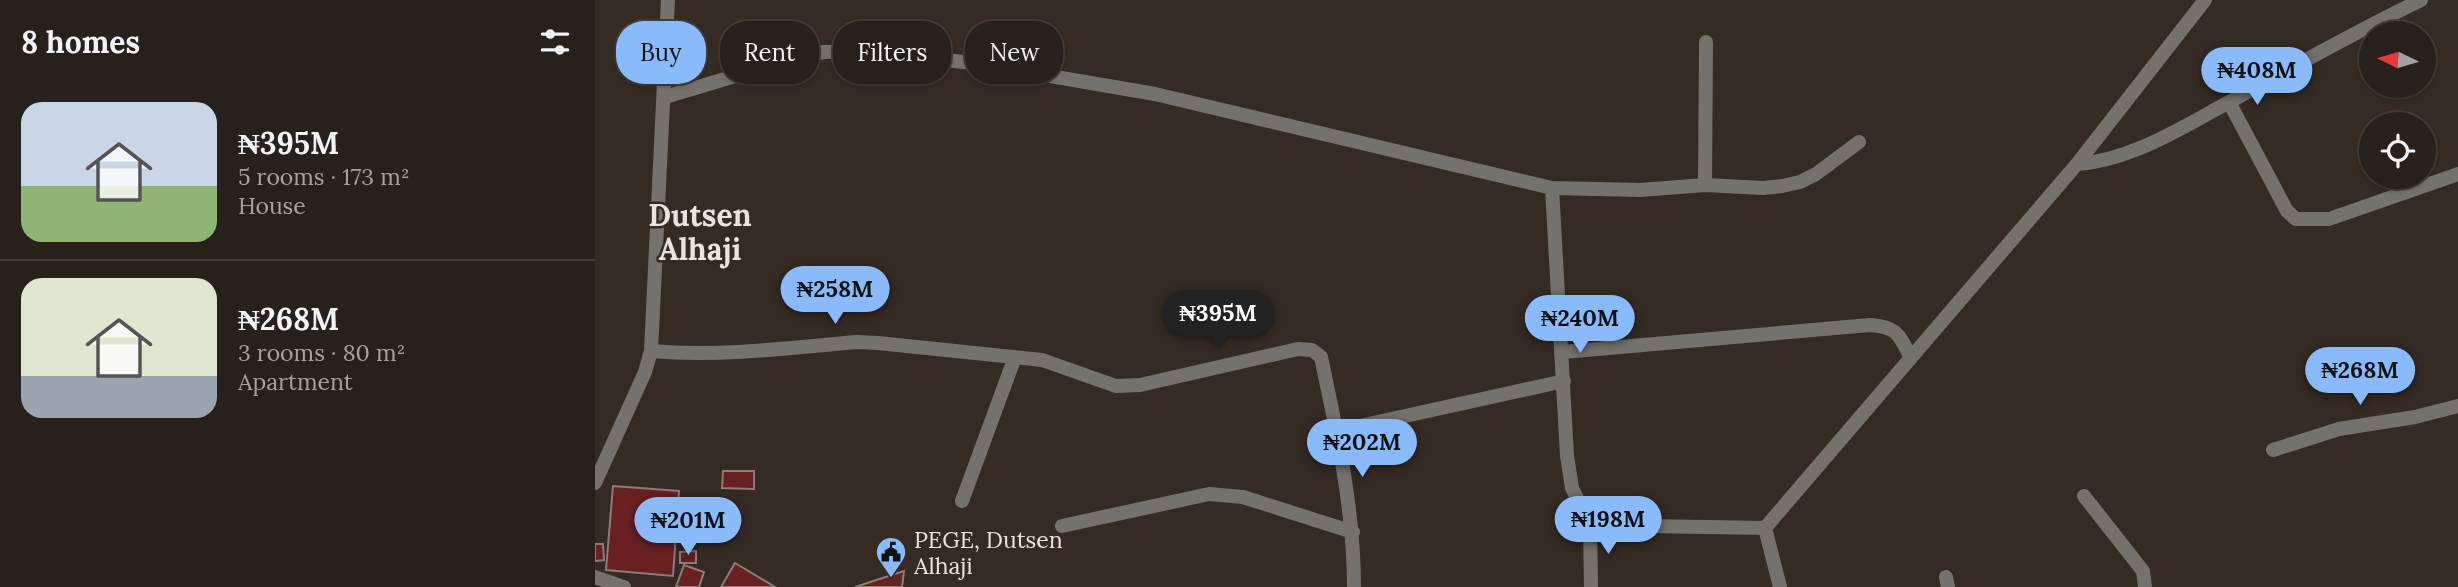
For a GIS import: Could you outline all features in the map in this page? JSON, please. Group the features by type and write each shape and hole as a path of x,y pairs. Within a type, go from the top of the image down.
{"street":[{"path":"595,483 645,372 651,351 668,0"},
{"path":"1765,528 2077,164 2205,0"},
{"path":"2077,164 2099,162 2123,154 2175,131 2421,0"},
{"path":"1705,185 1706,41"},
{"path":"665,97 802,56 855,51 961,62 1155,94 1552,188 1640,190 1705,185 1763,188 1800,182 1817,174 1859,142"},
{"path":"2229,102 2287,211 2296,219 2329,219 2458,174"},
{"path":"1552,188 1565,381 1567,456 1572,488 1590,525 1591,587"},
{"path":"1563,352 1870,325 1885,326 1897,332 1911,358"},
{"path":"651,351 725,353 857,342 1053,362 1116,386 1140,385 1298,349 1312,350 1321,357 1337,431 1353,532 1354,587"},
{"path":"962,501 1015,357"},
{"path":"1337,431 1565,381"},
{"path":"2273,450 2339,429 2415,417 2458,406"},
{"path":"1062,526 1209,494 1227,494 1353,532"},
{"path":"2084,496 2143,571 2145,587"},
{"path":"1590,525 1765,528"},
{"path":"1765,528 1780,587"},
{"path":"595,577 624,587"}],"building":[{"path":"723,471 754,471 754,489 722,488"},
{"path":"613,486 679,491 673,576 606,570"},
{"path":"595,544 603,544 604,560 595,561"},
{"path":"696,551 696,563 680,563 680,552"},
{"path":"735,563 775,587 721,587"},
{"path":"684,565 704,572 699,587 676,587"},
{"name":"PEGE, Dutsen Alhaji","path":"904,571 902,587 855,587"}],"place":[{"name":"PEGE, Dutsen Alhaji","path":"891,579"}],"district":[{"name":"Dutsen Alhaji","path":"700,232"}]}
